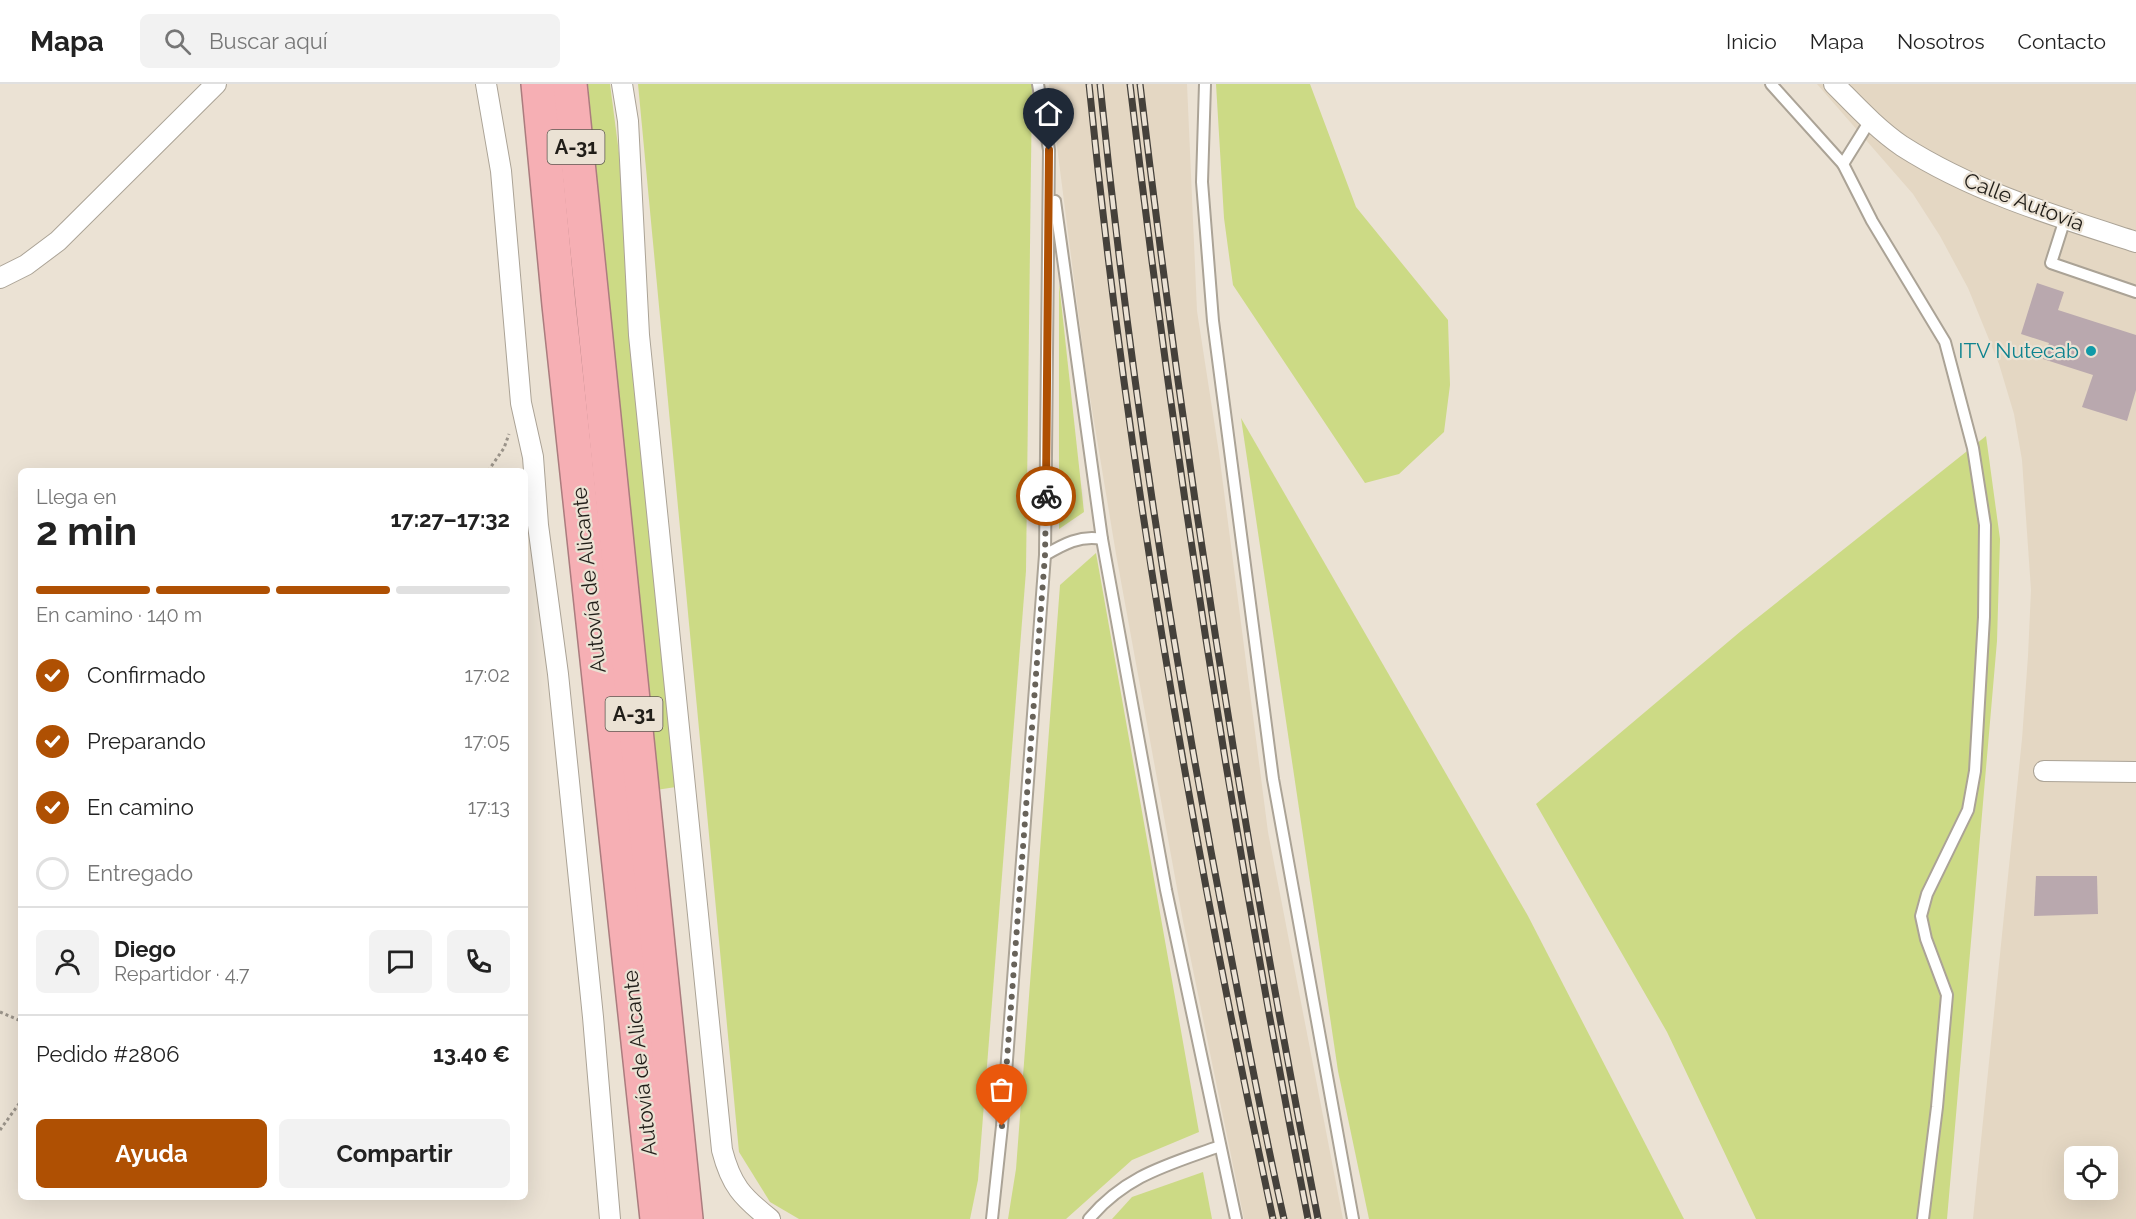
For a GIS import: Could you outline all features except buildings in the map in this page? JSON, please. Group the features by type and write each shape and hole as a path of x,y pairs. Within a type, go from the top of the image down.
{"highway":[{"name":"Autovía de Alicante","path":"538,84 559,305 657,1219"},
{"name":"Autovía de Alicante","path":"570,84 686,1219"}],"street":[{"path":"0,278 26,265 58,242 216,84"},
{"path":"486,84 501,171 521,403 533,457 537,516 558,674 593,1017 610,1219"},
{"path":"622,84 628,121 639,335 722,1150 728,1174 737,1190 770,1219"},
{"name":"Calle Autovía","path":"1834,84 1900,144 1954,176 2005,199 2136,242"},
{"path":"2044,771 2136,772"}],"lane":[{"path":"1038,84 1102,539 1166,890 1236,1219"},
{"path":"1205,84 1202,182 1212,309 1274,779 1353,1219"},
{"path":"1771,84 1843,164 1872,220 1945,342 1973,448 1985,525 1984,617 1975,771 1968,810 1928,894 1921,916 1926,939 1947,995 1937,1107 1923,1219"},
{"path":"1843,164 1871,119"},
{"path":"992,1219 1002,1126 1045,555 1048,158"},
{"path":"2065,219 2051,263 2136,292"},
{"path":"1045,555 1068,542 1091,537 1102,539"},
{"path":"1089,1219 1103,1202 1135,1178 1220,1146"}],"path":[{"path":"490,468 504,448 521,403"},
{"path":"0,1012 18,1020"},
{"path":"0,1130 18,1105"}],"shaded area":[{"path":"1049,84 1187,84 1197,311 1219,453 1268,832 1343,1219 1244,1219 1183,921 1116,554 1086,373"},
{"path":"1817,84 2136,84 2136,1219 1973,1219 2022,739 2031,590 2022,460 2014,414 1999,364 1968,288 1940,236 1913,194"}],"green space":[{"path":"588,84 610,84 623,184 676,787 656,790 606,319"},
{"path":"638,84 1032,84 1026,571 978,1180 970,1219 799,1219 770,1202 739,1152"},
{"path":"1216,84 1310,84 1356,207 1448,320 1450,385 1444,432 1399,474 1365,483 1233,285 1224,218"},
{"path":"1059,283 1084,512 1059,529"},
{"path":"1241,418 1528,916 1684,1219 1369,1219 1338,1071"},
{"path":"1986,436 2000,539 1997,641 1947,1219 1756,1219 1667,1032 1536,804 1741,631"},
{"path":"1096,553 1199,1132 1132,1160 1066,1219 1008,1219 1016,1169 1060,585"},
{"path":"1203,1172 1212,1219 1112,1219 1132,1197"}],"railway":[{"path":"1089,84 1122,370 1165,654 1215,937 1273,1219"},
{"path":"1100,84 1124,299 1171,621 1228,941 1284,1219"},
{"path":"1130,84 1166,369 1208,653 1255,937 1308,1219"},
{"path":"1140,84 1176,369 1218,653 1265,936 1318,1219"}],"way so far":[{"path":"1002,1126 1045,555 1046,496"}],"place":[{"name":"ITV Nutecab","path":"2091,351"}],"route":[{"path":"1046,496 1049,150"}]}
